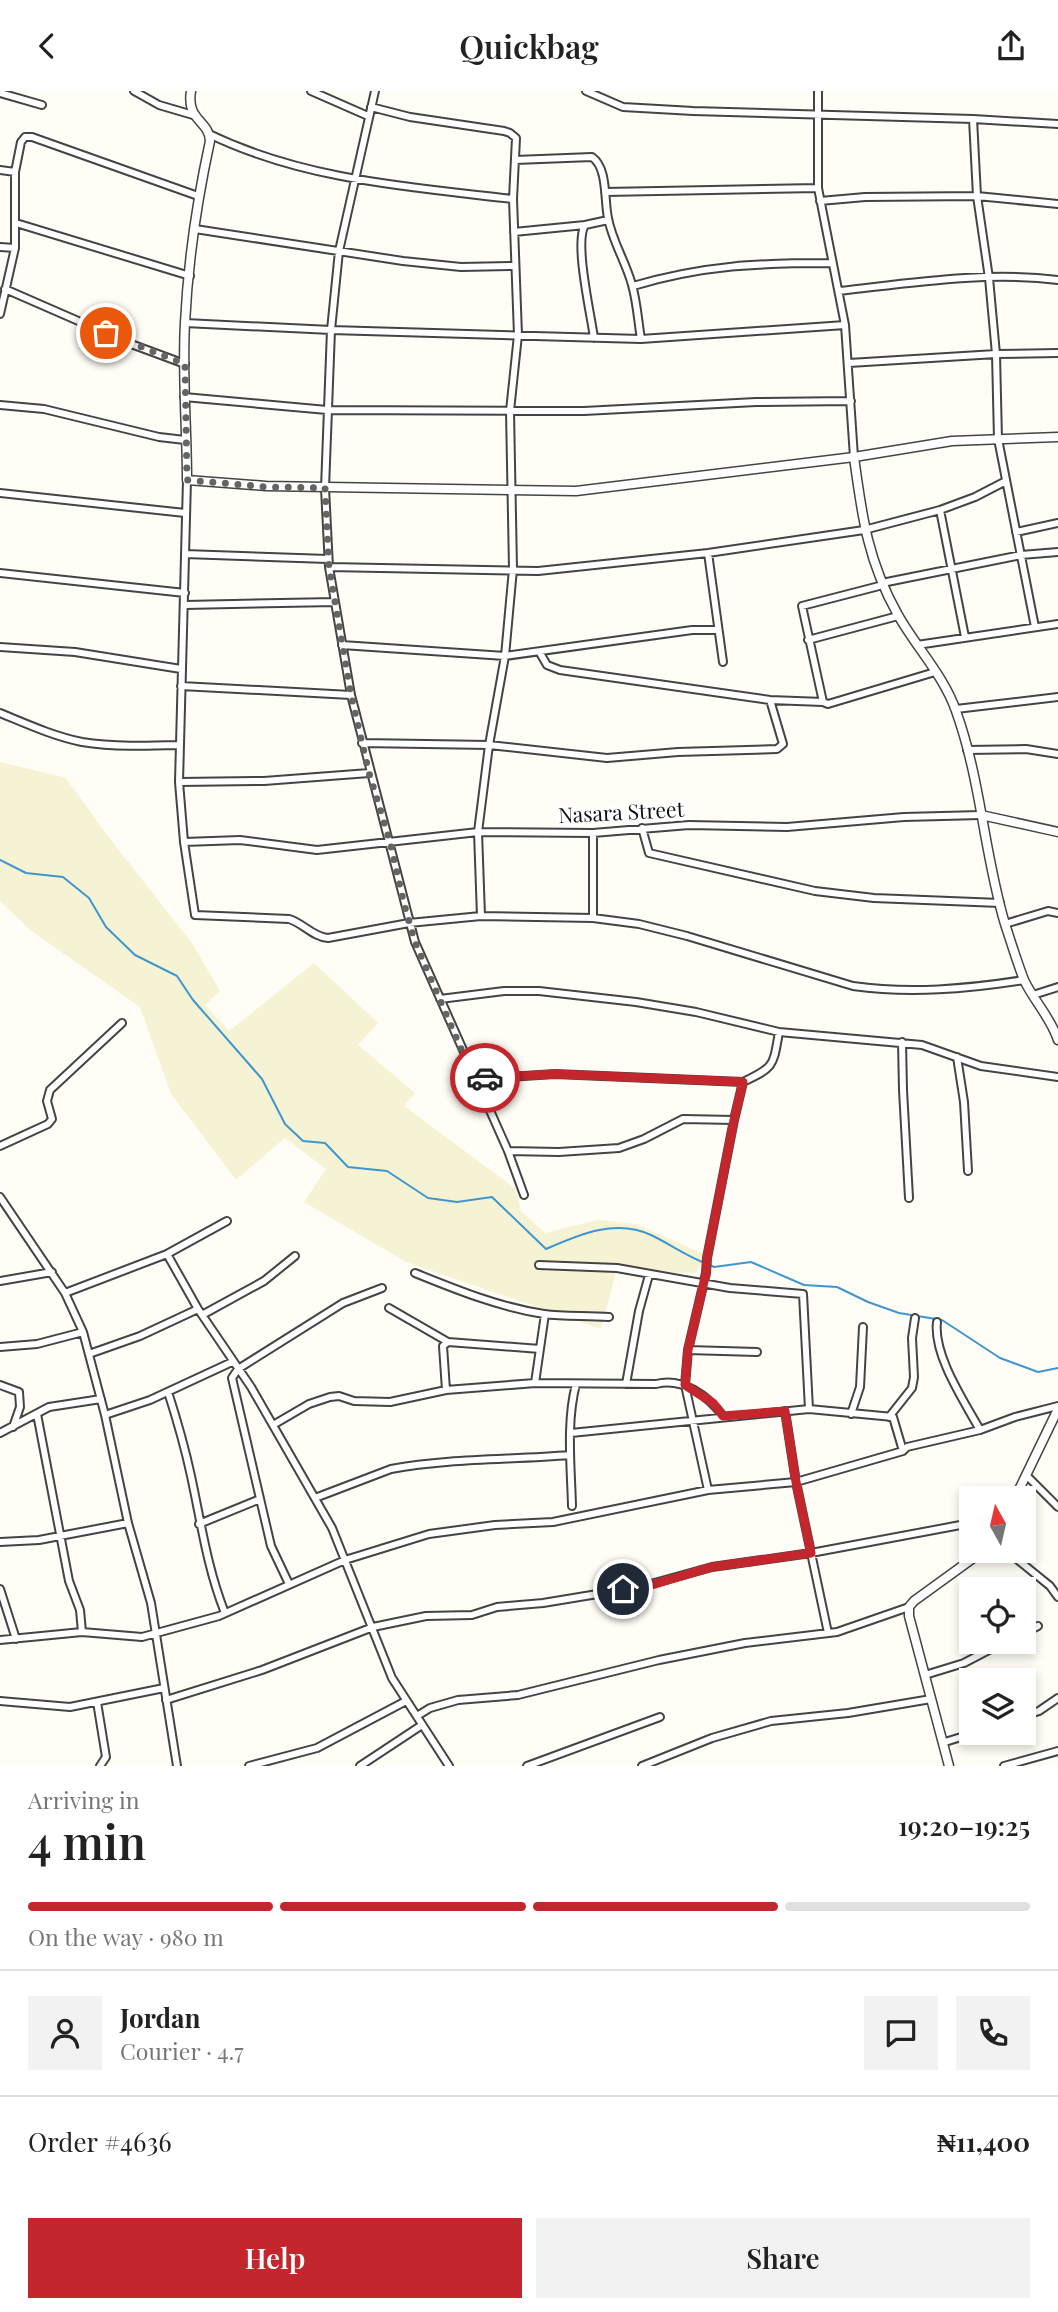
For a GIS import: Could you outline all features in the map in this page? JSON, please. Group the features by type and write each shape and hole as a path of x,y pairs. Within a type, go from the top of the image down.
{"street":[{"path":"134,91 159,105 194,115"},
{"path":"191,91 190,100 194,115 209,134 270,159 354,180 513,199"},
{"path":"311,91 368,116"},
{"path":"375,91 339,251 331,330 325,488 329,563 351,695 409,923 474,1079 508,1151 524,1195"},
{"path":"586,91 623,107 1058,124"},
{"path":"818,91 818,188 845,325 854,457 864,530 882,584 898,616 956,709 981,815 992,877 1005,924 1024,980 1057,1035"},
{"path":"0,93 41,105"},
{"path":"371,107 410,117 510,133 516,138 513,199 518,335 510,411 513,569 505,656 489,745 478,832 481,916"},
{"path":"973,119 977,196 989,278 996,354 998,439 1035,627"},
{"path":"209,134 198,196 185,323 187,480 179,745 184,842 195,915 289,919 297,921 321,937 328,938 409,923 481,916 593,918 639,924 687,936 853,986 879,990 949,989 1024,980"},
{"path":"0,314 15,248 15,172 21,142 25,138 32,137 198,196"},
{"path":"515,159 592,157 599,164 608,220 633,286 641,339"},
{"path":"0,170 15,172"},
{"path":"605,192 818,188"},
{"path":"820,201 865,197 977,196 1058,204"},
{"path":"514,232 608,220"},
{"path":"16,223 190,277"},
{"path":"584,225 581,250 594,338"},
{"path":"195,229 403,261 461,267 514,266"},
{"path":"0,247 15,248"},
{"path":"633,286 714,267 832,263"},
{"path":"839,291 989,278 1016,277 1058,281"},
{"path":"5,289 131,344 185,364"},
{"path":"185,323 641,339 845,325"},
{"path":"849,363 1058,353"},
{"path":"184,397 327,410 584,411 756,402 851,401"},
{"path":"0,405 44,409 159,437 185,440"},
{"path":"187,480 267,487 510,491 611,488 854,457 952,441 1058,437"},
{"path":"185,554 329,563 562,570 708,553 864,530 940,510 975,497 1006,481"},
{"path":"0,493 186,513"},
{"path":"940,510 965,637"},
{"path":"1016,532 1058,523"},
{"path":"823,702 808,640 803,605 953,569 1021,555 1058,552"},
{"path":"708,553 723,662"},
{"path":"0,573 185,593"},
{"path":"185,605 335,603"},
{"path":"808,640 898,616"},
{"path":"916,645 1058,624"},
{"path":"342,645 505,656 662,634 718,630"},
{"path":"0,647 75,652 181,669"},
{"path":"540,653 547,665 560,670 771,700 828,704 935,672"},
{"path":"181,686 351,695"},
{"path":"956,709 1058,697"},
{"path":"362,743 489,745 607,758 678,752 777,749 783,744 771,700"},
{"path":"0,713 50,733 82,742 179,745"},
{"path":"967,750 1026,749 1058,754"},
{"path":"180,782 264,781 369,773"},
{"name":"Nasara Street","path":"184,842 240,840 317,850 478,832 593,832 689,825 787,827 904,817 981,815 1058,832"},
{"path":"642,828 649,853 816,891 899,899 1000,903"},
{"path":"593,832 593,918"},
{"path":"1005,924 1048,911 1058,913"},
{"path":"1033,995 1058,986"},
{"path":"440,999 504,991 539,991 696,1012 779,1032 902,1042 942,1050 981,1066 1058,1077"},
{"path":"0,1146 52,1119 47,1101 50,1090 122,1023"},
{"path":"474,1079 555,1074 743,1082 762,1073 774,1063 779,1032"},
{"path":"902,1042 902,1090 909,1198"},
{"path":"957,1057 964,1102 968,1171"},
{"path":"708,1490 685,1385 688,1350 704,1283 743,1082"},
{"path":"508,1151 559,1152 619,1148 644,1139 683,1119 734,1120"},
{"path":"0,1197 65,1293 83,1332 105,1415 128,1523 145,1576 177,1766"},
{"path":"65,1293 167,1254 227,1221"},
{"path":"167,1254 200,1312 273,1425 332,1528 392,1678 449,1766"},
{"path":"89,1354 200,1312 264,1281 295,1257"},
{"path":"539,1265 617,1268 730,1288 803,1294 808,1409"},
{"path":"0,1281 52,1272"},
{"path":"415,1273 466,1294 545,1314 609,1317"},
{"path":"626,1384 639,1311 649,1275"},
{"path":"289,1584 271,1546 232,1378 238,1369 343,1303 382,1287"},
{"path":"389,1308 448,1342 540,1349"},
{"path":"535,1383 545,1314"},
{"path":"889,1417 912,1388 912,1338 915,1318"},
{"path":"937,1322 936,1336 950,1374 980,1430"},
{"path":"851,1414 860,1387 863,1327"},
{"path":"0,1346 37,1344 83,1332"},
{"path":"446,1390 443,1346 448,1342"},
{"path":"688,1350 757,1352"},
{"path":"105,1415 168,1392 232,1362"},
{"path":"273,1425 309,1404 330,1397 390,1402 446,1390 535,1383 671,1382 685,1385 713,1403 723,1416"},
{"path":"572,1506 570,1455 572,1398 576,1384"},
{"path":"0,1385 19,1392 20,1407 13,1427"},
{"path":"168,1392 191,1476 199,1524 225,1613"},
{"path":"0,1433 57,1405 101,1399"},
{"path":"571,1433 808,1409 893,1417 903,1451"},
{"path":"785,1411 796,1482 828,1633"},
{"path":"0,1640 82,1632 142,1637 225,1613 345,1560 429,1534 495,1525 553,1523 708,1490 796,1482 903,1451 907,1447 980,1430 1015,1417 1057,1411"},
{"path":"1021,1486 1057,1411"},
{"path":"37,1414 69,1581 80,1610 82,1632"},
{"path":"315,1498 391,1469 477,1458 521,1459 570,1455"},
{"path":"1026,1475 1058,1507"},
{"path":"199,1524 260,1499"},
{"path":"0,1542 38,1540 128,1523"},
{"path":"166,1700 262,1670 373,1627 426,1616 472,1615 497,1607 543,1603 640,1587 712,1567 811,1553 959,1525"},
{"path":"416,1716 430,1708 458,1700 518,1695 592,1675 745,1643 828,1633 856,1626 909,1607 966,1563"},
{"path":"1022,1563 1050,1586 1058,1597"},
{"path":"0,1589 16,1639"},
{"path":"909,1607 909,1616 945,1742 949,1766"},
{"path":"925,1675 964,1663 981,1654"},
{"path":"0,1702 70,1707 164,1688"},
{"path":"1036,1712 1058,1698"},
{"path":"642,1766 712,1738 771,1721 848,1713 932,1699"},
{"path":"249,1766 317,1748 406,1701"},
{"path":"97,1702 106,1757 103,1765"},
{"path":"527,1766 660,1717"},
{"path":"360,1766 422,1725"},
{"path":"945,1742 959,1738"},
{"path":"1004,1766 1058,1751"}],"shaded area":[{"path":"0,762 66,778 192,943 220,991 205,1005 229,1031 314,963 378,1023 358,1045 415,1093 404,1106 516,1189 521,1211 545,1233 597,1220 636,1224 706,1255 696,1273 616,1272 601,1329 406,1262 304,1202 326,1169 285,1138 236,1180 171,1094 140,1007 30,930 0,901"}],"waterway":[{"path":"0,860 26,873 63,877 89,898 106,927 135,955 177,976 193,1000 262,1079 285,1124 303,1141 325,1143 348,1167 387,1171 428,1198 457,1202 492,1197 546,1249 597,1230 624,1228 651,1235 705,1263"},
{"path":"710,1265 714,1267 751,1262 804,1285 837,1287 899,1313 942,1320 1000,1358 1038,1372 1058,1368"}],"way so far":[{"path":"106,333 185,364 187,480 267,487 325,488 329,567 351,695 404,904 415,942 474,1079 485,1078"}],"route":[{"path":"485,1078 555,1074 743,1082 706,1273 692,1328 685,1385 713,1403 723,1416 785,1411 811,1553 712,1567 655,1584 623,1589"}]}
